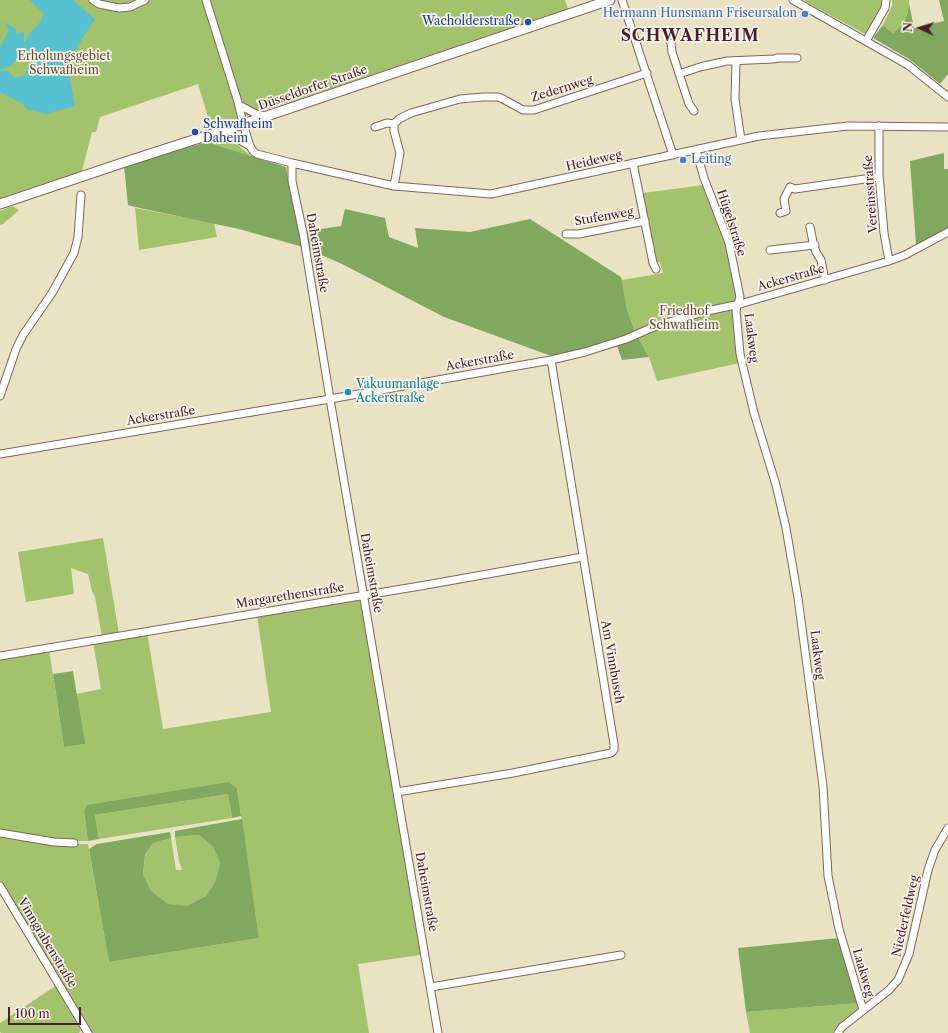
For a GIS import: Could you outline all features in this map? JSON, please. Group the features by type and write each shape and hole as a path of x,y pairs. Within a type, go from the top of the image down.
{"main road":[{"name":"Düsseldorfer Straße","path":"0,204 122,162 220,132 610,0"}],"street":[{"path":"93,0 99,4 119,8 130,7 145,0"},
{"path":"206,0 239,105 250,146"},
{"path":"622,0 674,155"},
{"path":"793,0 908,65 948,97"},
{"path":"866,41 885,8 886,0"},
{"path":"671,43 672,52 689,104 694,111"},
{"path":"679,74 710,64 727,61 797,58"},
{"path":"736,61 735,99 741,140"},
{"name":"Zedernweg","path":"375,127 387,123 394,124 399,119 412,113 460,99 498,97 523,110 534,110 647,73"},
{"path":"239,105 256,114 266,116"},
{"path":"394,124 394,131 400,153 394,186"},
{"name":"Vereinsstraße","path":"879,126 880,177 884,233 889,261"},
{"name":"Heideweg","path":"220,132 229,134 250,146 257,154 292,163 394,186 491,194 741,140 836,127 948,127"},
{"name":"Hügelstraße","path":"696,150 704,178 729,243 740,297 738,304"},
{"name":"Daheimstraße","path":"292,163 292,181 303,233 438,1033"},
{"name":"Stufenweg","path":"633,163 653,262 656,269"},
{"path":"780,214 786,212 784,199 790,187 795,189 880,177"},
{"path":"0,396 19,342 52,293 74,253 78,237 81,195"},
{"name":"Stufenweg","path":"566,234 579,234 645,221"},
{"path":"810,227 816,252 821,260 825,280"},
{"name":"Ackerstraße","path":"0,454 330,399 551,360 611,344 656,326 714,309 738,304 889,261 905,255 948,232"},
{"path":"770,250 815,245"},
{"name":"Laakweg","path":"738,304 736,310 740,354 754,413 776,484 786,528 798,598 823,786 828,876 839,929 863,1010"},
{"name":"Am Vinnbusch","path":"397,792 513,773 610,753 614,750 551,360"},
{"name":"Margarethenstraße","path":"0,656 426,586 583,557"},
{"name":"Niederfeldweg","path":"838,1033 842,1027 889,990 898,980 910,954 928,870 935,850 948,828"},
{"path":"0,833 54,842 74,843"},
{"name":"Vinngrabenstraße","path":"0,886 88,1033"},
{"path":"430,987 621,955"}],"green space":[{"name":"Erholungsgebiet Schwafheim","path":"0,0 565,0 568,9 211,127 198,84 174,92 100,117 96,132 92,132 82,171 0,199"},
{"path":"882,0 881,7 865,34 804,1"},
{"path":"892,0 909,0 908,12 905,20 893,33 883,25 892,6"},
{"path":"939,0 948,0 948,74 940,84 909,59 873,38 883,25 893,33 899,28 905,20 909,3 914,28 944,21"},
{"path":"217,140 238,145 251,156 207,142"},
{"path":"207,142 286,167 300,232 341,226 345,209 385,218 389,237 418,248 415,228 470,232 530,219 621,277 627,310 635,332 649,357 622,360 615,340 554,357 444,317 342,264 303,247 239,229 128,205 124,166"},
{"path":"944,153 944,169 948,169 948,229 916,245 910,161"},
{"name":"Friedhof Schwafheim","path":"704,185 728,249 737,296 735,301 732,302 740,363 657,381 649,357 635,332 627,310 621,277 622,280 663,273 660,262 656,262 643,193"},
{"path":"12,206 19,210 0,225 0,211"},
{"path":"135,208 214,223 217,237 139,250"},
{"path":"103,538 119,634 102,637 95,597 88,574 71,568 74,594 26,602 18,552"},
{"path":"361,598 422,952 420,955 358,964 369,1033 90,1033 0,883 0,835 67,844 88,844 109,962 259,938 237,788 229,782 84,812 88,841 71,841 0,832 0,657 49,649 64,747 84,744 76,694 101,689 93,642 147,632 163,729 271,712 257,615"},
{"path":"73,671 85,744 64,747 53,674"},
{"path":"229,782 237,788 241,816 232,818 228,794 95,815 99,839 88,841 84,811 87,805"},
{"path":"228,794 232,818 99,839 95,815"},
{"path":"242,819 259,938 109,962 89,849 97,844 170,832 171,838 153,843 145,855 143,874 151,891 168,904 187,906 206,896 215,882 220,863 213,847 199,835 175,837 175,831"},
{"path":"199,835 213,847 220,863 215,882 206,896 187,906 168,905 151,891 143,874 145,856 153,843 171,838 176,870 182,870 175,837"},
{"path":"839,938 859,1003 746,1012 738,948"},
{"path":"57,985 82,1028 79,1033 1,1033 0,1023"},
{"path":"859,1003 859,1009 834,1033 750,1033 746,1012"}],"water":[{"path":"30,0 73,0 95,19 67,63 75,106 46,114 26,109 23,104 0,92 0,71 8,71 15,78 25,75 28,68 41,56 42,53 29,54 24,49 15,62 7,68 0,69 0,47 9,30 4,22 16,29 17,34 24,32 24,43 28,35 40,22 44,14"}],"place":[{"name":"Hermann Hunsmann Friseursalon","path":"805,14"},
{"name":"Wacholderstraße","path":"528,22"},
{"name":"Schwafheim Daheim","path":"195,132"},
{"name":"Leiting","path":"683,160"},
{"name":"Vakuumanlage Ackerstraße","path":"348,392"}],"district":[{"name":"SCHWAFHEIM","path":"690,36"}]}
